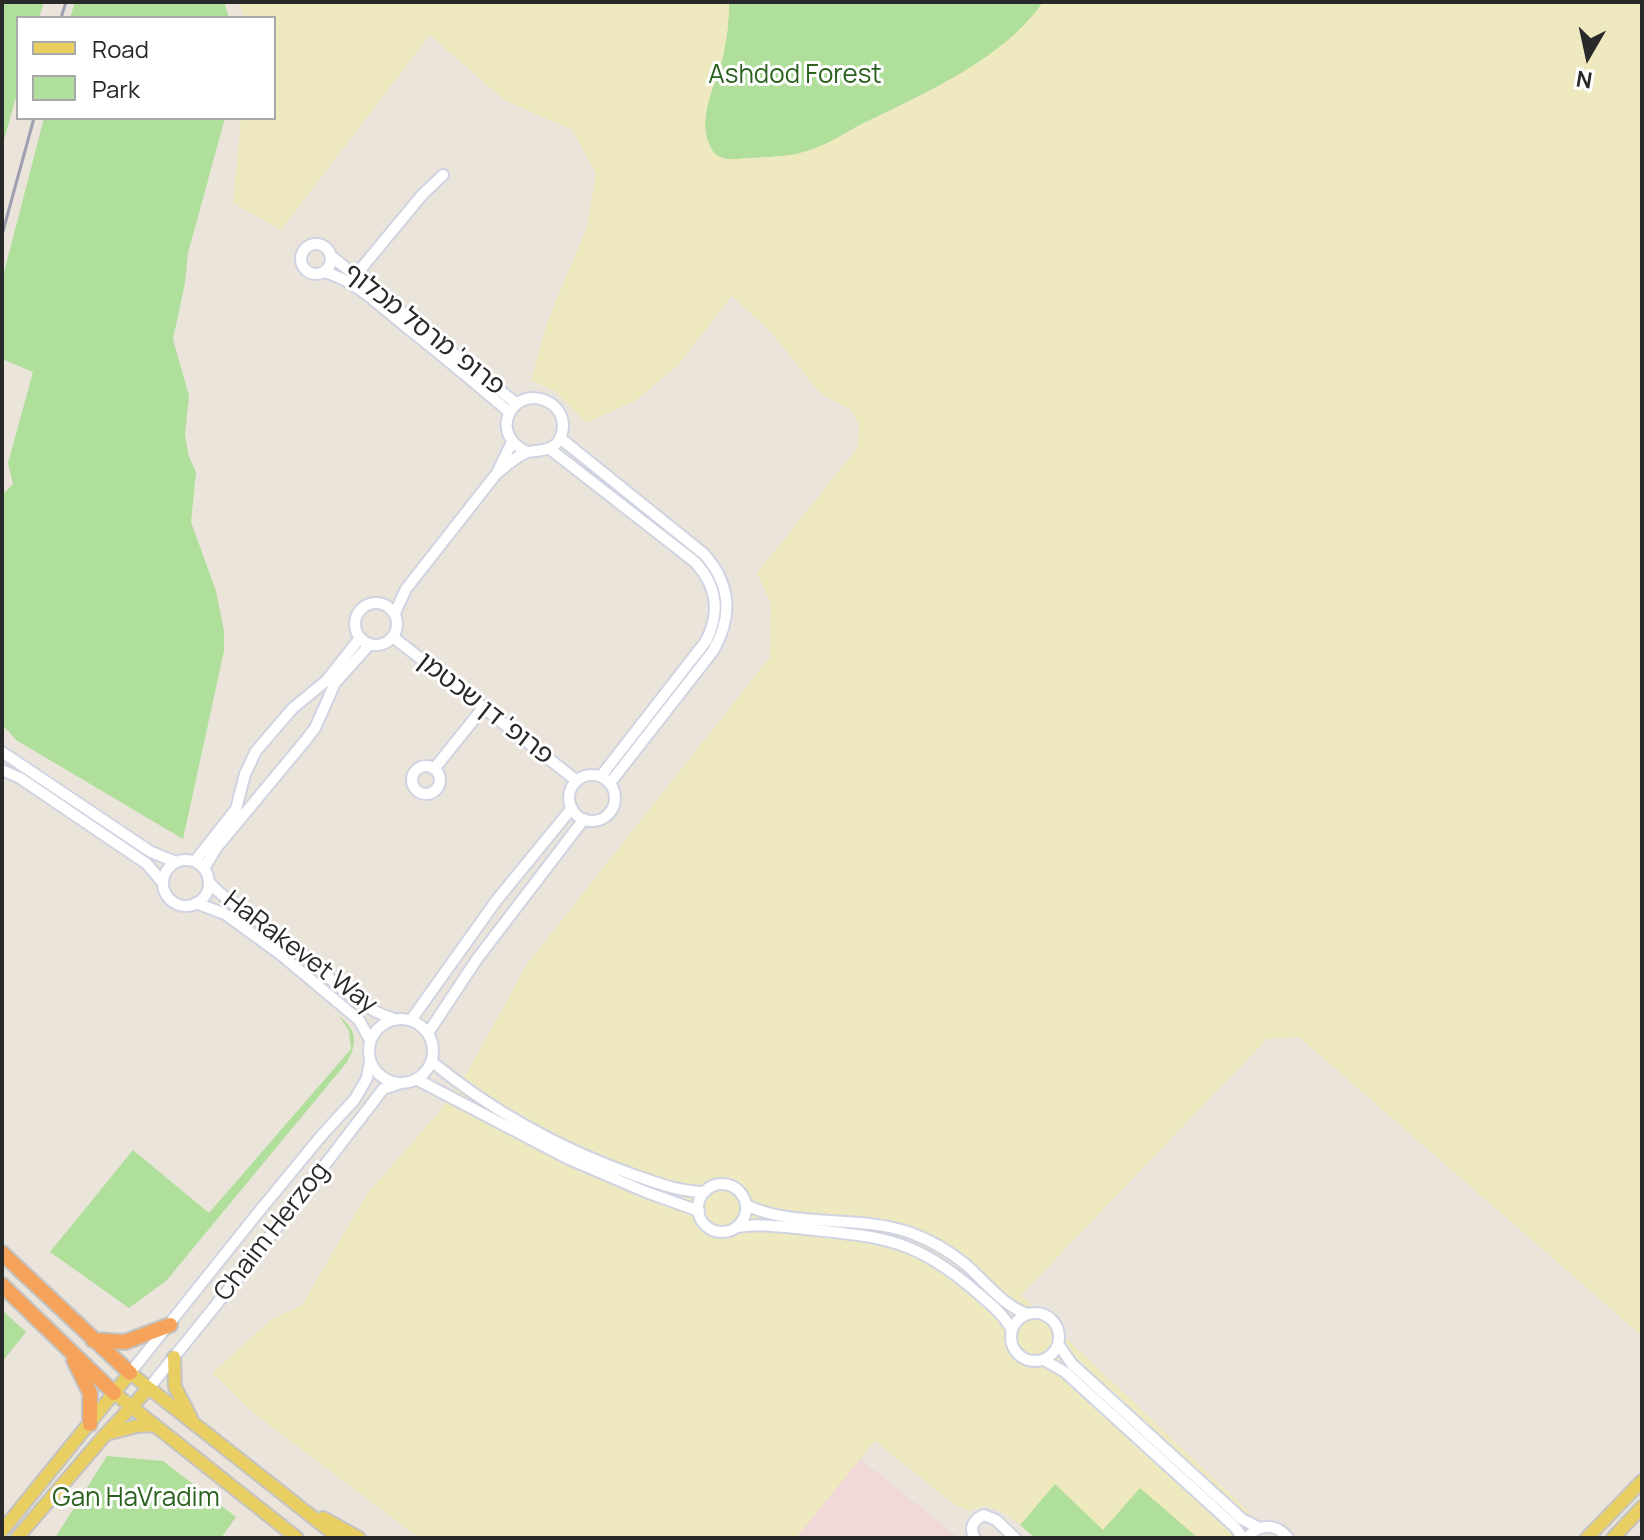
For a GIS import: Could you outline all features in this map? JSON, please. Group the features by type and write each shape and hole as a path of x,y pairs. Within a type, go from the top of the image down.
{"highway":[{"path":"3,1254 130,1373"},
{"path":"2,1285 114,1393"},
{"path":"93,1340 125,1342 170,1325"},
{"path":"66,1345 88,1385 90,1424"}],"main road":[{"path":"174,1357 175,1387 194,1424"},
{"path":"2,1531 130,1373 339,1538"},
{"path":"17,1538 149,1388"},
{"path":"114,1393 297,1538"},
{"path":"105,1435 154,1425"},
{"path":"1587,1538 1642,1481"},
{"path":"295,1504 359,1538"},
{"path":"1613,1538 1642,1507"}],"street":[{"path":"355,276 422,195 443,175"},
{"path":"316,244 326,247 331,256 330,265 324,272 314,274 305,269 301,255 307,247 316,244"},
{"name":"פרופ' מרסל מכלוף","path":"331,256 517,404"},
{"name":"פרופ' מרסל מכלוף","path":"324,272 341,278 365,294 510,413"},
{"path":"539,398 552,404 561,416 560,438 550,449 527,452 512,442 507,428 510,413 517,404 539,398"},
{"path":"560,438 704,554 724,583 722,601"},
{"path":"395,613 406,589 497,473 512,442"},
{"path":"550,449 695,562 707,575 722,601 727,620 713,651 605,780"},
{"path":"497,473 527,452"},
{"path":"384,603 395,613 398,625 393,637 383,644 365,641 355,625 359,611 370,603 384,603 406,589"},
{"name":"פרופ' דן שכטמן","path":"393,637 577,781"},
{"path":"199,865 236,809 245,774 256,751 293,708 326,681 365,641"},
{"path":"199,865 310,735 335,683 365,641"},
{"path":"434,769 483,708"},
{"path":"2,752 151,852 176,862 199,865"},
{"path":"2,770 20,778 147,864 172,900 186,905 196,903 206,895 209,882 199,865"},
{"path":"588,775 605,780 615,796 609,814 597,820 584,819 572,808 570,793 577,781 588,775"},
{"path":"411,1020 496,901 572,808"},
{"path":"428,1033 484,949 584,819"},
{"path":"163,883 167,870 176,862"},
{"name":"HaRakevet Way","path":"209,882 221,895 289,942 361,1003 395,1019"},
{"name":"HaRakevet Way","path":"196,903 225,914 280,954 359,1020 370,1040"},
{"path":"395,1019 411,1020 428,1033 432,1042 432,1062 427,1071 416,1079 401,1083 382,1077 370,1062 370,1040 376,1030 395,1019"},
{"name":"Chaim Herzog","path":"130,1373 313,1146 355,1099 367,1078 370,1062"},
{"path":"432,1062 475,1096 579,1153 673,1188 705,1192 715,1186 726,1185 741,1194 746,1205 744,1217 737,1227"},
{"path":"416,1079 569,1159 699,1211"},
{"name":"Chaim Herzog","path":"149,1388 383,1089 401,1083"},
{"path":"705,1192 699,1211 704,1224 713,1230 729,1231 756,1225 890,1240 917,1249 956,1274 1002,1316 1012,1330 1013,1348 1021,1357 1032,1361 1044,1360 1058,1344 1058,1330 1044,1315 1027,1314 1011,1307 952,1255 909,1233 876,1225 763,1212 746,1205"},
{"path":"1012,1330 1018,1320 1027,1314"},
{"path":"1058,1344 1083,1374 1242,1519 1259,1528 1274,1527 1288,1538"},
{"path":"1044,1360 1065,1372 1245,1538 1259,1528"},
{"path":"975,1538 972,1525 984,1515 996,1520 1015,1538"}],"shaded area":[{"path":"859,1458 959,1538 795,1538"}],"green space":[{"path":"2,2 44,2 40,16 16,16 16,97 2,147"},
{"path":"75,2 224,2 228,16 71,16"},
{"name":"Ashdod Forest","path":"729,2 1043,2 1008,40 962,73 828,143 791,155 724,159 712,150 705,127 708,103 724,49"},
{"path":"43,120 224,120 188,253 173,339 189,396 185,435 189,457 196,472 191,522 216,591 224,631 224,651 183,839 16,740 2,724 2,495 13,484 8,463 33,372 2,359 2,280"},
{"path":"339,1016 354,1037 353,1048 347,1062 166,1281 129,1308 50,1252 133,1150 209,1213 351,1049 349,1031"},
{"path":"2,1310 26,1332 2,1362"},
{"name":"Gan HaVradim","path":"107,1456 163,1461 236,1517 221,1538 55,1538"},
{"path":"1054,1484 1140,1487 1198,1538 1035,1538 1020,1525"}],"sand":[{"path":"239,2 729,2 728,29 708,103 705,127 715,154 724,159 734,159 791,155 828,143 962,73 1007,40 1043,2 1642,2 1642,1336 1299,1037 1267,1039 1021,1295 1250,1513 1231,1538 1198,1538 1140,1488 1103,1530 1055,1484 1020,1525 990,1507 969,1511 955,1505 875,1441 796,1538 419,1538 257,1416 212,1373 272,1319 302,1305 367,1194 438,1113 468,1071 527,964 770,657 771,604 757,573 858,447 859,425 851,410 820,393 771,332 732,296 678,365 637,400 586,423 556,392 531,380 548,320 587,227 596,173 572,130 504,100 430,35 281,230 233,203 241,120 276,120 276,16 243,16"}],"railway":[{"path":"62,16 66,2"},
{"path":"2,235 33,120"}]}
